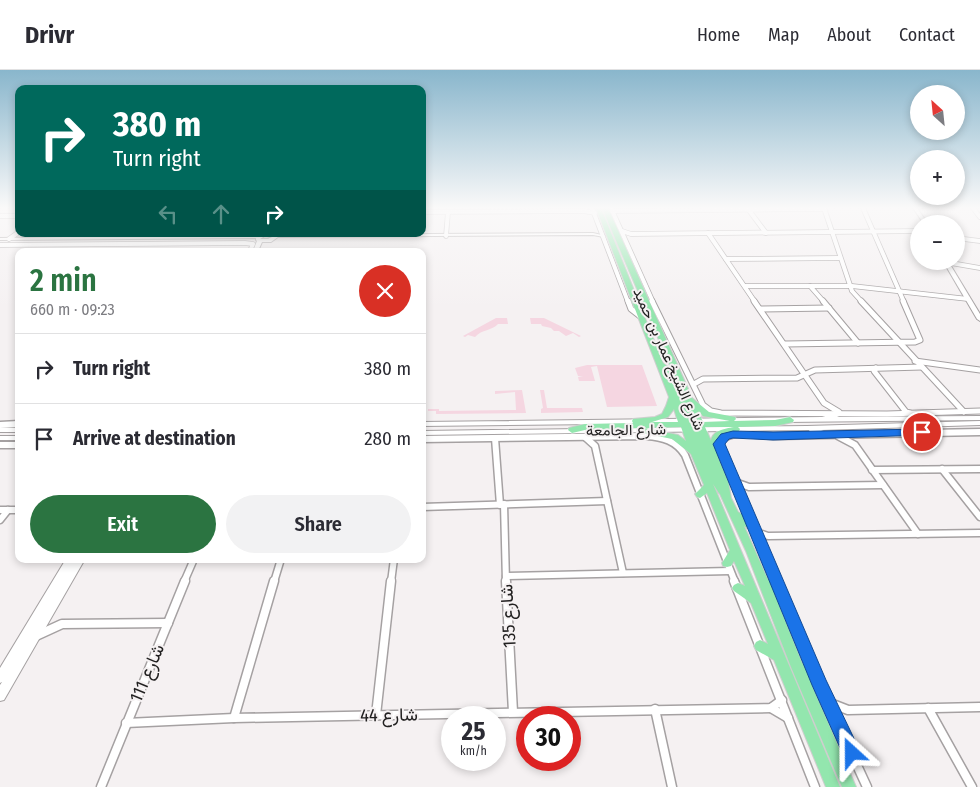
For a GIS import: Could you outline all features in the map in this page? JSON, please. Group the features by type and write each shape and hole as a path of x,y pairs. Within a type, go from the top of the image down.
{"main road":[{"name":"شارع الشيخ عمار بن حميد","path":"609,241 672,396 713,458 724,486 726,498 735,515 849,787"},
{"name":"شارع الشيخ عمار بن حميد","path":"622,241 623,252 632,275 686,395 704,490 735,550 757,600 833,787"},
{"path":"623,252 633,257"},
{"path":"632,275 638,269"},
{"path":"648,310 659,316"},
{"path":"664,344 670,337"},
{"path":"659,362 667,368 714,478 726,498"},
{"path":"686,395 706,414 737,424"},
{"path":"631,422 659,418 668,414 671,410 672,396"},
{"path":"572,430 585,427 775,423 790,420"},
{"path":"713,458 715,451 714,442 717,436 737,424"},
{"path":"640,430 675,437 696,455"},
{"path":"735,515 755,530"},
{"path":"729,567 735,550"},
{"path":"768,593 775,578"},
{"path":"738,588 757,600"},
{"path":"760,646 780,656"},
{"path":"798,667 820,685"},
{"path":"826,787 827,771"}],"street":[{"path":"34,245 52,241"},
{"path":"65,241 70,245"},
{"path":"95,244 108,241"},
{"path":"129,241 137,244"},
{"path":"606,241 631,309 640,316"},
{"path":"624,241 703,405 714,412 911,414 980,411"},
{"path":"714,241 824,403 841,414"},
{"path":"834,241 852,292 964,412 980,417"},
{"path":"785,344 915,342 921,338 878,241"},
{"path":"0,242 48,242"},
{"path":"0,242 34,245 251,243 253,246 252,248"},
{"path":"726,259 839,258"},
{"path":"966,267 980,268"},
{"path":"953,270 980,319"},
{"path":"955,270 980,309"},
{"path":"745,286 849,285 968,299"},
{"path":"810,286 858,343"},
{"path":"760,308 829,308"},
{"path":"915,361 980,370"},
{"path":"694,384 703,379 797,378 815,370 922,367"},
{"path":"876,368 874,371 906,412 911,414"},
{"path":"819,421 841,414"},
{"path":"570,416 585,422"},
{"name":"شارع الجامعة","path":"426,423 631,422 691,425 790,420 980,417"},
{"path":"514,423 524,418"},
{"name":"شارع الجامعة","path":"737,424 807,428 980,423"},
{"path":"0,424 15,424"},
{"name":"شارع الجامعة","path":"426,432 640,430 691,425"},
{"path":"872,433 882,426"},
{"path":"807,428 831,435 855,446 918,534"},
{"path":"0,430 15,430"},
{"path":"426,436 438,432"},
{"path":"486,432 495,438"},
{"path":"867,787 830,702 820,685 738,493 720,447 720,441 725,436 733,434 773,436 980,432"},
{"path":"855,446 855,438 858,434"},
{"path":"426,438 653,436 671,441 684,452 704,490 729,567 815,787"},
{"path":"585,437 595,446 623,573"},
{"path":"595,446 600,437"},
{"path":"0,438 15,438"},
{"name":"شارع 135","path":"495,438 503,519 513,712"},
{"path":"0,445 15,445"},
{"path":"942,469 980,516"},
{"path":"872,470 980,469"},
{"path":"735,482 749,487 883,485"},
{"path":"738,493 749,487"},
{"path":"426,507 607,502"},
{"path":"0,510 15,510"},
{"path":"0,520 8,510"},
{"path":"755,530 768,536 980,533"},
{"path":"759,542 768,536"},
{"path":"0,678 69,563"},
{"path":"0,696 78,563"},
{"name":"شارع 111","path":"101,787 192,563"},
{"path":"234,718 280,563"},
{"path":"376,715 394,563"},
{"path":"506,576 623,573 729,567"},
{"path":"49,612 54,620 62,624"},
{"path":"34,637 45,630 62,624 168,623"},
{"path":"782,700 771,708 788,718"},
{"path":"830,702 848,710 980,707"},
{"name":"شارع 44","path":"126,722 234,718 771,708"},
{"path":"928,708 972,787"},
{"path":"655,709 672,787"},
{"path":"837,719 848,710"}],"shaded area":[{"path":"496,318 507,318 508,324 498,324 475,337 463,336"},
{"path":"530,318 544,318 581,336 579,337 573,333 566,336 541,324 531,324"},
{"path":"587,365 642,365 657,406 607,407 597,366 591,367 595,381 579,381 578,377 583,376 578,376 575,368"},
{"path":"522,390 526,413 436,414 436,411 428,411 428,409 439,409 439,411 516,410 515,392 495,394 495,391"},
{"path":"540,390 544,390 547,408 582,408 583,412 541,413 543,408"}],"route":[{"path":"852,753 830,702 820,685 719,444 722,438 733,434 773,436 922,432"}]}
